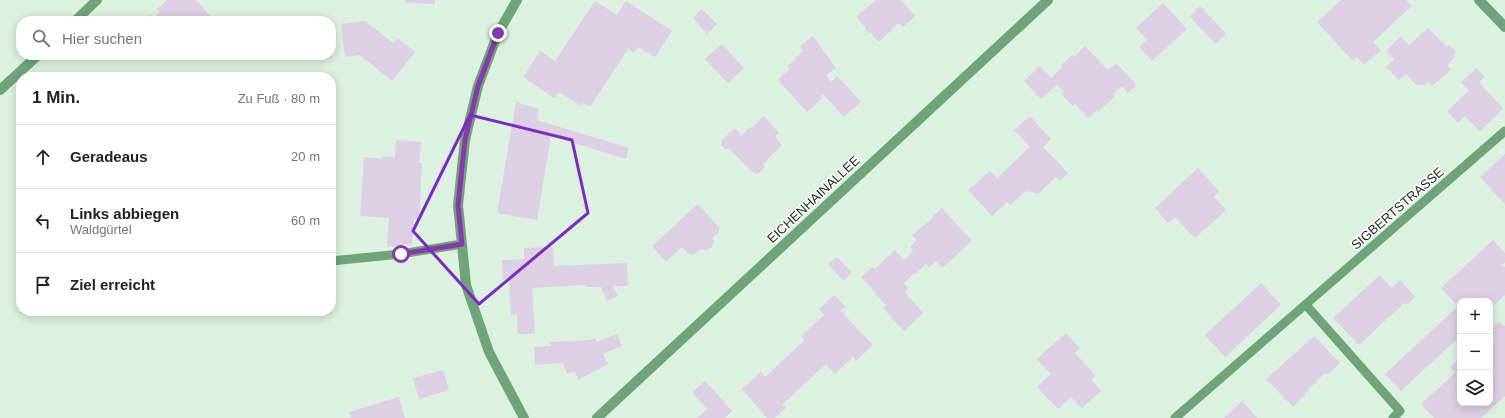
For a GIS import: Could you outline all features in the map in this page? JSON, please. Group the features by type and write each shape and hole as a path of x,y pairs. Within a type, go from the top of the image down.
{"street":[{"path":"80,16 97,0"},
{"path":"517,0 498,33 478,86 465,140 458,205 466,285 489,352 524,418"},
{"name":"EICHENHAINALLEE","path":"597,418 1048,0"},
{"path":"1479,0 1505,27"},
{"path":"20,72 33,60"},
{"path":"0,90 16,75"}],"lane":[{"name":"SIGBERTSTRASSE","path":"1175,418 1505,131"},
{"path":"336,260 401,254 462,244"},
{"path":"1306,305 1400,411 1393,418"}],"highlighted area":[{"path":"470,115 572,140 588,213 479,304 413,231"}],"building":[{"path":"167,0 196,0 210,16 155,16 160,12 157,9"},
{"path":"405,0 435,0 435,4 405,3"},
{"path":"876,0 901,0 915,16 903,27 899,23 879,42 870,32 869,34 865,29 866,28 856,17"},
{"path":"1341,0 1406,0 1412,6 1373,42 1381,50 1364,65 1357,57 1353,61 1317,22"},
{"path":"595,1 617,15 626,1 672,31 655,57 638,47 634,53 628,49 590,107 583,103 581,106 559,92 554,98 523,77 540,51 555,61"},
{"path":"1163,3 1187,29 1152,61 1139,47 1147,40 1136,28"},
{"path":"1200,6 1226,34 1215,44 1190,16"},
{"path":"702,9 717,24 707,34 693,18"},
{"path":"365,21 393,43 398,38 415,52 392,81 360,55 345,57 341,24"},
{"path":"1428,28 1447,47 1449,45 1456,52 1453,55 1455,57 1447,65 1451,70 1432,86 1428,82 1425,85 1416,85 1406,74 1399,80 1386,67 1394,59 1386,51 1401,36 1409,45"},
{"path":"813,36 836,68 826,75 831,82 837,76 861,102 844,117 823,94 820,96 822,99 807,112 778,80 790,68 788,66 803,51 800,46"},
{"path":"722,44 744,68 728,83 705,59"},
{"path":"1085,46 1108,70 1116,63 1137,85 1128,93 1122,86 1113,94 1115,96 1098,112 1097,110 1088,118 1075,104 1073,106 1061,94 1064,92 1057,85 1041,99 1024,81 1040,66 1051,78 1062,67 1060,66 1072,55 1074,57"},
{"path":"1477,68 1485,77 1479,82 1503,109 1480,131 1465,116 1458,123 1447,111 1469,91 1461,82"},
{"path":"516,102 539,109 537,120 629,148 626,159 551,136 537,220 497,213"},
{"path":"764,116 779,133 775,137 782,145 764,163 764,169 757,174 751,171 730,149 725,149 721,145 722,140 735,128 742,136 747,129 752,127"},
{"path":"1030,116 1051,139 1043,147 1068,173 1060,181 1056,177 1038,194 1028,191 1010,205 1007,202 992,216 968,190 990,171 997,178 1030,147 1014,130"},
{"path":"396,140 421,142 419,163 422,163 419,220 414,219 412,244 387,247 389,218 360,216 364,157 383,159 383,156 395,157"},
{"path":"1505,154 1505,204 1480,177"},
{"path":"1198,168 1219,191 1214,197 1226,210 1195,238 1175,217 1168,223 1155,208"},
{"path":"698,204 719,227 719,232 712,238 714,241 712,247 707,250 701,249 694,255 689,254 682,247 666,262 652,246"},
{"path":"942,208 972,241 942,268 936,261 929,268 926,264 904,283 908,288 905,291 907,295 923,313 904,331 883,308 886,305 861,277 872,267 875,269 895,250 904,260 913,251 910,247 917,240 912,235 933,218 932,217"},
{"path":"1493,240 1505,253 1505,262 1501,266 1505,267 1505,295 1493,306 1493,298 1457,298 1457,305 1441,288"},
{"path":"553,247 554,266 627,263 628,286 613,286 618,296 607,301 601,287 586,287 585,285 532,288 535,334 518,334 517,314 511,315 509,279 503,280 502,260 524,259 524,248"},
{"path":"837,257 852,273 843,281 828,264"},
{"path":"1380,275 1391,288 1400,280 1415,297 1406,305 1404,303 1359,345 1333,318"},
{"path":"1261,283 1281,305 1225,357 1205,335"},
{"path":"834,295 846,307 841,311 873,345 856,361 853,357 835,374 826,364 782,405 786,408 775,418 767,418 742,389 761,372 765,377 805,340 801,336 824,315 819,309"},
{"path":"1457,307 1457,339 1401,391 1385,374"},
{"path":"1499,322 1505,326 1505,396 1481,418 1434,418 1421,404 1455,373 1450,367 1457,361 1457,406 1493,406 1493,327"},
{"path":"1066,333 1080,348 1075,353 1095,375 1091,380 1101,391 1082,408 1071,397 1058,409 1037,387 1051,374 1037,359"},
{"path":"617,334 622,346 603,354 608,364 578,380 575,371 567,374 563,363 535,365 534,347 551,346 550,342 589,340 595,338 597,342"},
{"path":"1314,336 1340,363 1327,375 1325,373 1293,407 1266,379"},
{"path":"443,370 449,390 419,399 413,378"},
{"path":"705,381 732,411 725,418 697,418 707,409 692,393"},
{"path":"399,397 405,418 351,418 349,412"},
{"path":"1242,401 1257,418 1224,418"}],"route":[{"path":"401,254 462,244 458,205 465,140 478,86 498,33"}]}
